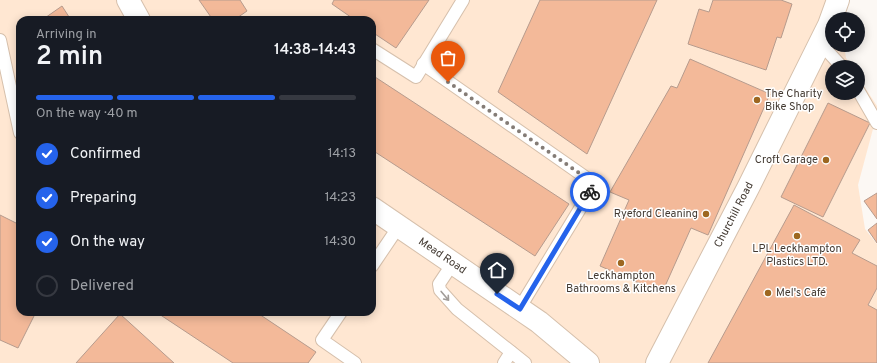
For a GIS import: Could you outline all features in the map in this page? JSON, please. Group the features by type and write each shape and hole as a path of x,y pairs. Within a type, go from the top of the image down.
{"street":[{"path":"128,0 137,16"},
{"name":"Churchill Road","path":"657,363 748,188 829,26 832,2"},
{"name":"Mead Road","path":"376,211 539,322 588,363"}],"lane":[{"path":"376,52 416,77 463,0"},
{"path":"0,40 16,114"},
{"path":"820,42 836,60"},
{"path":"423,64 595,184 520,309"},
{"path":"864,100 877,123"},
{"path":"376,260 399,226"},
{"path":"453,263 439,284 440,290 457,309 524,363"},
{"path":"338,316 322,340 355,363"},
{"path":"504,363 511,352"}],"shaded area":[{"path":"0,0 836,0 833,12 825,12 825,52 845,52 847,60 825,60 825,100 865,100 865,88 877,106 877,114 858,185 865,229 877,244 877,363 0,363"}],"building":[{"path":"199,0 240,0 247,11 240,16 210,16"},
{"path":"334,0 429,0 396,48 376,35 376,16 349,16 332,4"},
{"path":"540,0 657,0 587,154 498,92"},
{"path":"713,0 781,0 792,4 781,38 777,37 766,70 688,44 699,9 709,12"},
{"path":"62,6 68,16 48,16"},
{"path":"690,59 770,94 708,235 691,228 662,293 600,266 629,200 610,192 671,86 677,88"},
{"path":"376,78 569,204 535,256 376,153"},
{"name":"Croft Garage","path":"828,103 870,123 823,217 781,197"},
{"path":"877,193 877,219 864,201"},
{"path":"794,205 860,240 852,253 877,266 877,288 868,305 877,310 877,363 708,363"},
{"path":"0,215 16,223 16,316 34,316 18,348 0,340"},
{"path":"877,223 877,243 868,230"},
{"path":"118,316 122,316 174,363 76,363"},
{"path":"162,316 262,316 316,352 308,363 233,363"}],"way so far":[{"path":"448,82 595,184 590,192"}],"place":[{"name":"The Charity Bike Shop","path":"757,100"},
{"name":"Croft Garage","path":"826,160"},
{"name":"Ryeford Cleaning","path":"706,214"},
{"name":"LPL Leckhampton Plastics LTD.","path":"797,236"},
{"name":"Leckhampton Bathrooms & Kitchens","path":"621,263"},
{"name":"Mel's Café","path":"768,293"}],"route":[{"path":"497,294 520,309 590,192"}]}
